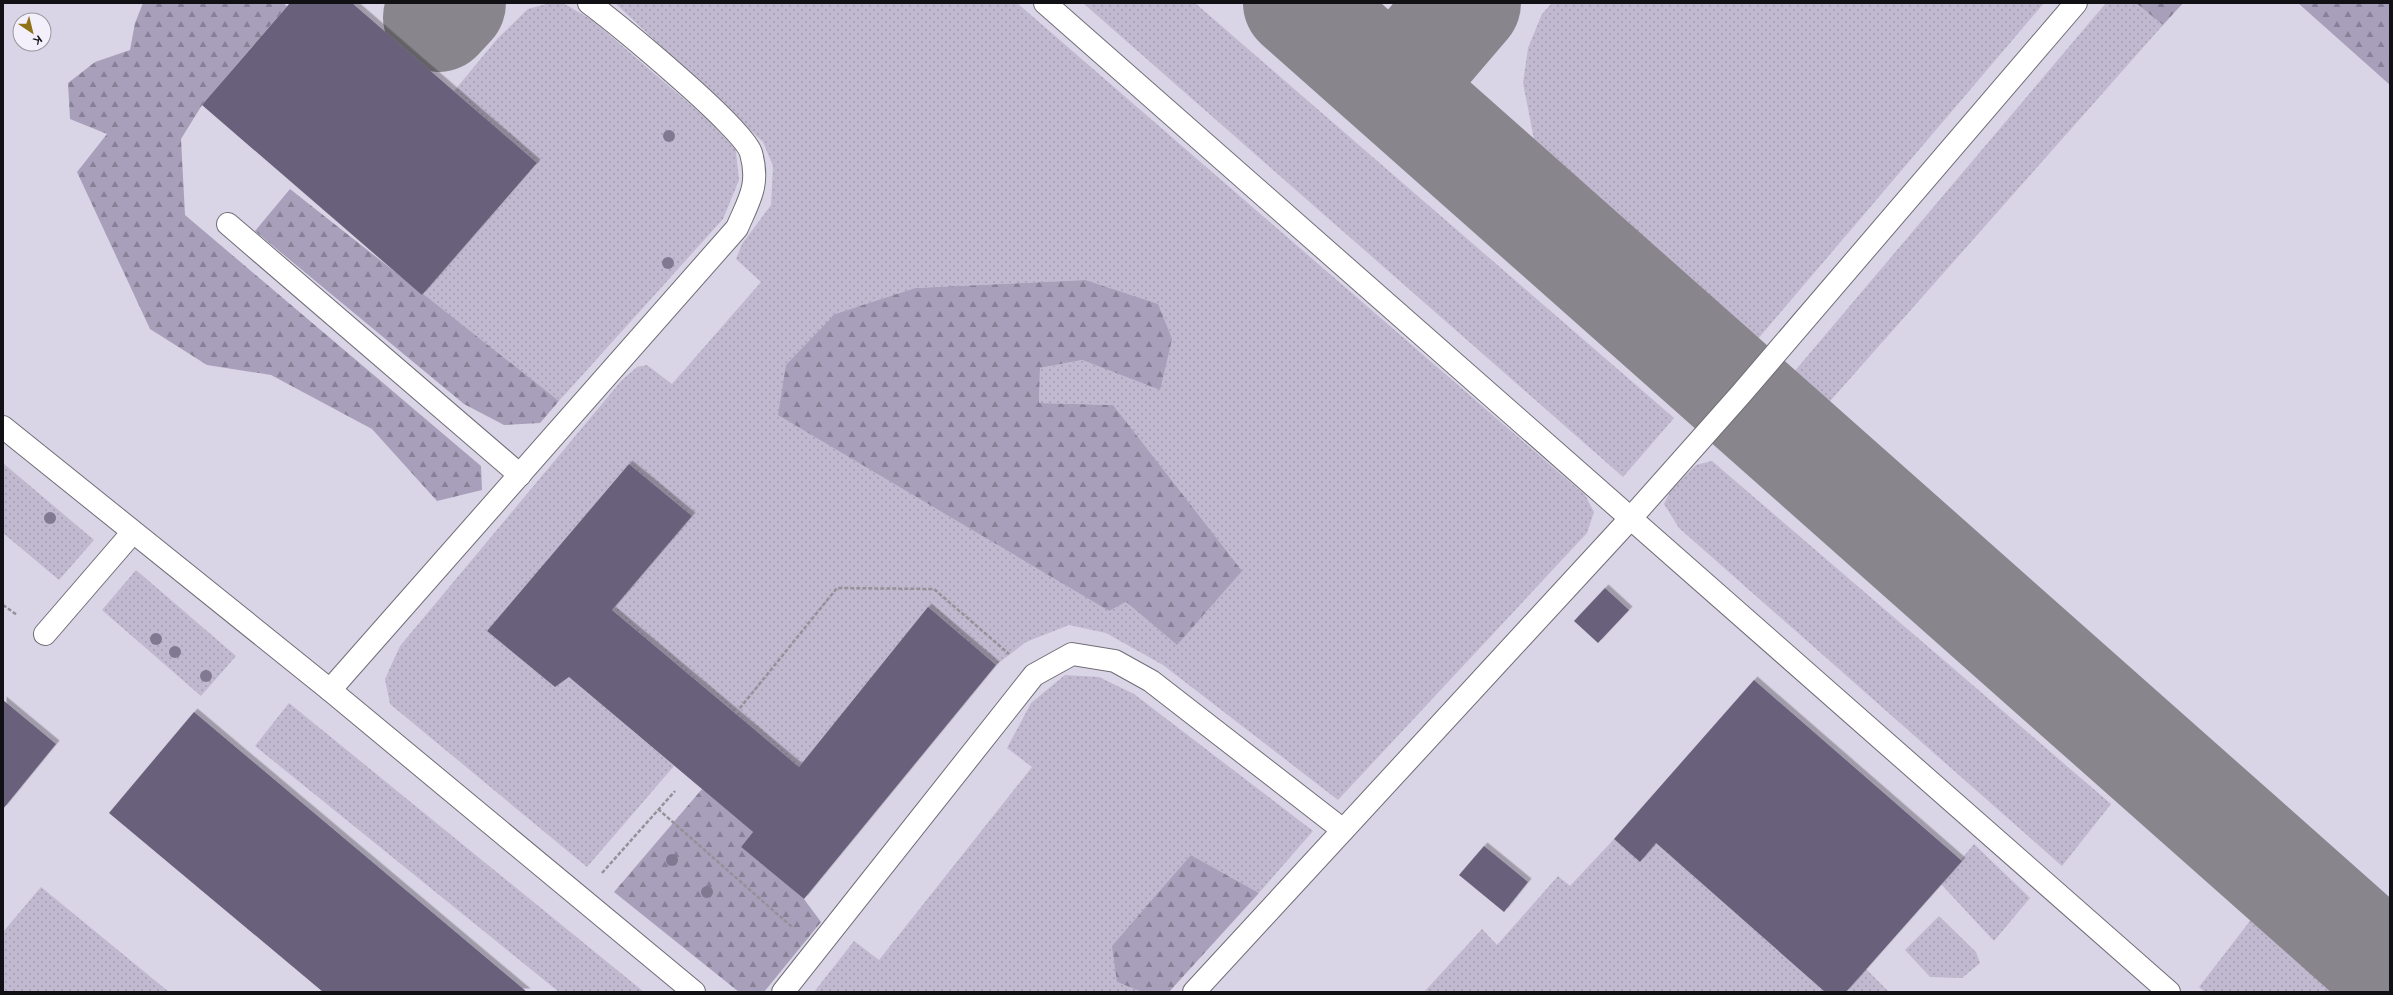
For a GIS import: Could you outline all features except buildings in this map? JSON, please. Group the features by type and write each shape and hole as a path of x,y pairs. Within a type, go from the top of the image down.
{"street":[{"path":"330,690 737,228 756,182 751,152 728,122 589,3"},
{"path":"1045,3 2168,992"},
{"path":"1194,992 1630,519 1741,394 2076,3"},
{"path":"228,224 520,475"},
{"path":"3,427 330,690 694,992"},
{"path":"46,634 133,532"},
{"path":"783,992 1034,675 1072,654 1115,661 1151,681 1343,830"}],"path":[{"path":"736,713 837,588 934,589 1034,675"},
{"path":"580,898 675,791"},
{"path":"658,809 818,949"}],"shaded area":[{"path":"3,3 2390,3 2390,992 3,992"},
{"path":"550,3 563,3 592,20 735,143 739,180 723,219 559,401 422,295 537,164 454,91 498,38 528,9"},
{"path":"615,3 1017,3 1585,495 1594,512 1587,533 1338,800 1163,665 1106,633 1069,625 1026,642 996,665 928,608 799,767 612,610 692,516 629,464 487,631 555,687 569,677 674,766 587,867 390,704 385,679 400,646 622,380 637,367 647,365 672,384 761,282 736,259 742,244 771,205 773,166 763,142","holes":["1085,280 1160,390 1082,360 1040,368 1039,403 1113,405 1147,450 1177,645 1126,602 1109,611 779,415 835,314 915,288"]},
{"path":"1083,3 1195,3 1674,418 1623,477"},
{"path":"1552,3 2044,3 1757,340 1556,167 1534,139 1523,83 1528,48 1542,14"},
{"path":"2106,3 2136,3 2163,25 1824,408 1788,379"},
{"path":"1712,461 2111,804 2062,866 1679,528 1664,504 1671,490 1696,465"},
{"path":"3,463 94,540 59,580 3,533"},
{"path":"136,570 236,656 201,696 102,610"},
{"path":"1065,675 1099,677 1134,694 1313,831 1259,893 1191,855 1117,982 1142,992 814,992 854,941 879,960 1032,767 1007,748 1031,703"},
{"path":"289,703 644,992 559,992 255,746"},
{"path":"1614,839 1640,862 1656,843 1825,992 1424,992 1482,929 1497,945 1558,876 1570,886"},
{"path":"1974,844 2030,898 1994,941 1941,884"},
{"path":"41,887 169,992 3,992 3,932"},
{"path":"1939,916 1976,952 1980,963 1962,978 1930,977 1905,950"},
{"path":"2253,917 2339,992 2205,992 2199,987"},
{"path":"1866,969 1889,992 1846,992"}],"green space":[{"path":"143,3 283,3 287,6 202,105 181,139 185,215 481,466 482,490 437,501 372,429 271,375 207,365 150,329 77,172 107,134 70,119 68,83 95,62 130,50 135,23"},
{"path":"2136,3 2183,3 2163,25"},
{"path":"2298,3 2390,3 2390,85"},
{"path":"290,189 559,401 540,423 504,425 464,404 255,231"},
{"path":"1085,280 1158,304 1172,339 1160,390 1082,360 1040,368 1039,403 1113,405 1242,571 1177,645 1126,602 1109,611 778,415 786,365 835,314 915,288"},
{"path":"702,789 753,832 741,847 804,899 821,922 764,992 739,992 614,892"},
{"path":"1191,855 1259,893 1169,992 1142,992 1117,982 1112,946"}],"taxiway":[{"path":"438,17 451,3"},
{"path":"1298,3 2390,971"},
{"path":"1395,86 1466,3"}]}
